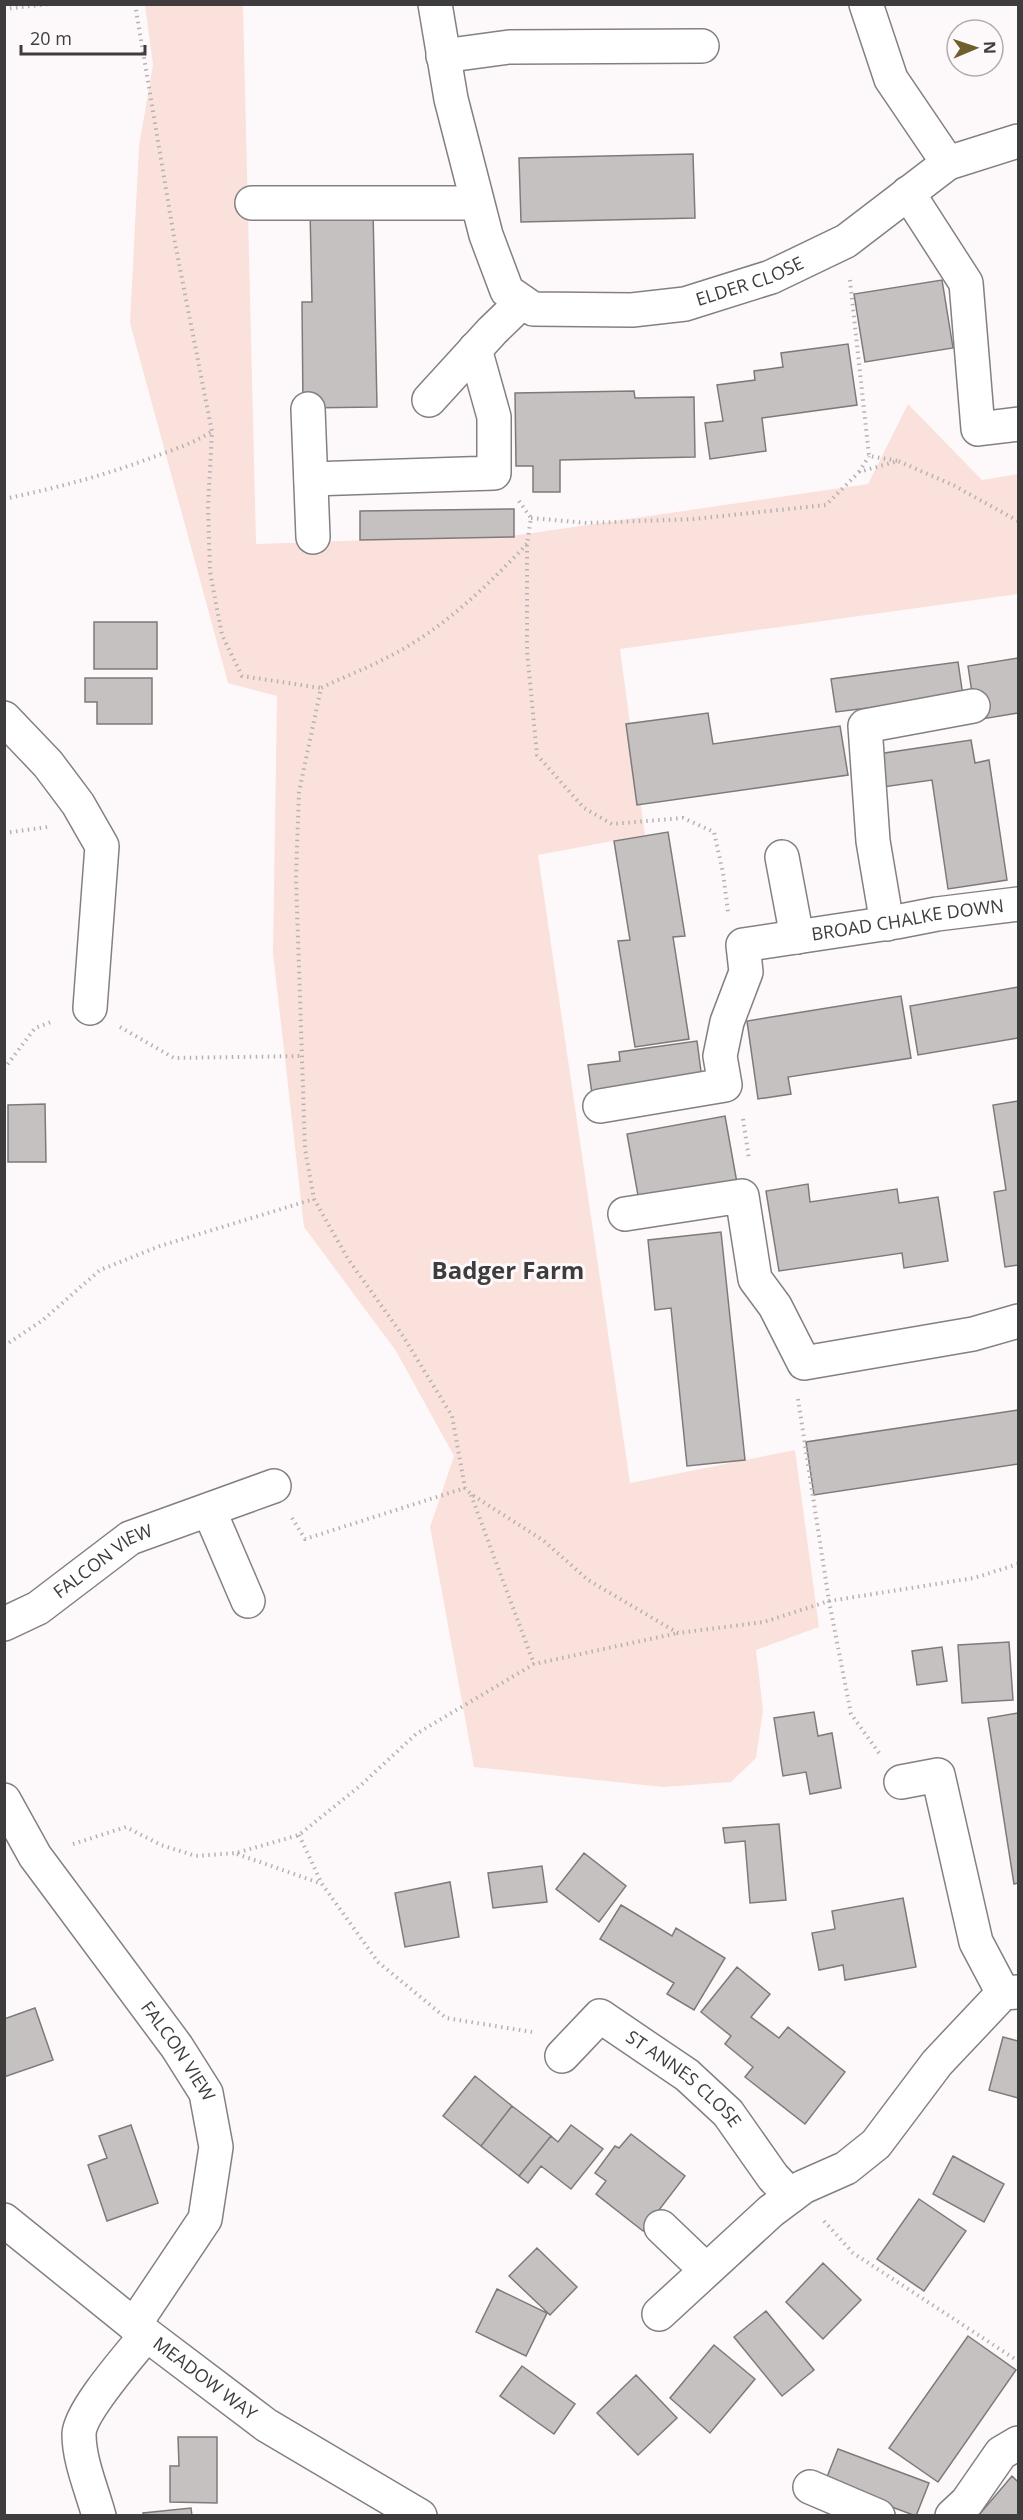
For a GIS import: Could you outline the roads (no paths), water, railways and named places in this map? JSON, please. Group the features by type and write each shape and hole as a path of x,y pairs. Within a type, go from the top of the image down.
{"street":[{"path":"429,400 522,302 507,291 486,235 451,99 435,4"},
{"path":"866,4 891,79 948,163"},
{"path":"443,56 509,47 702,46"},
{"name":"ELDER CLOSE","path":"522,302 533,309 632,310 685,304 771,277 846,241 948,163 1018,141"},
{"path":"908,193 966,283 978,429 1018,424"},
{"path":"252,203 477,203"},
{"path":"311,479 494,473 494,417 475,349"},
{"path":"308,409 313,537"},
{"path":"887,924 873,841 865,726 973,706"},
{"path":"4,718 48,765 78,804 102,846 90,1008"},
{"name":"BROAD CHALKE DOWN","path":"782,857 797,937"},
{"name":"BROAD CHALKE DOWN","path":"600,1106 724,1086 720,1056 727,1022 746,972 742,945 887,924 937,914 1018,904"},
{"path":"625,1215 742,1196 755,1280 775,1306 804,1363 973,1334 1018,1321"},
{"name":"FALCON VIEW","path":"4,1624 39,1608 130,1538 274,1486"},
{"path":"208,1510 248,1601"},
{"path":"659,2314 794,2193 846,2168 876,2144 937,2063 1011,1992 976,1942 938,1775 901,1782"},
{"name":"FALCON VIEW","path":"4,1800 35,1856 177,2047 206,2093 216,2147 205,2219 140,2330 89,2408 79,2433 85,2466 99,2516"},
{"name":"ST ANNES CLOSE","path":"562,2056 600,2016 687,2075 728,2113 773,2177 794,2193"},
{"name":"MEADOW WAY","path":"4,2220 140,2330 266,2425 420,2516"},
{"path":"661,2228 706,2271"},
{"path":"952,2516 967,2502 1000,2453 1018,2443"},
{"path":"810,2487 879,2516"}],"district":[{"name":"Badger Farm","path":"508,1271"}]}
